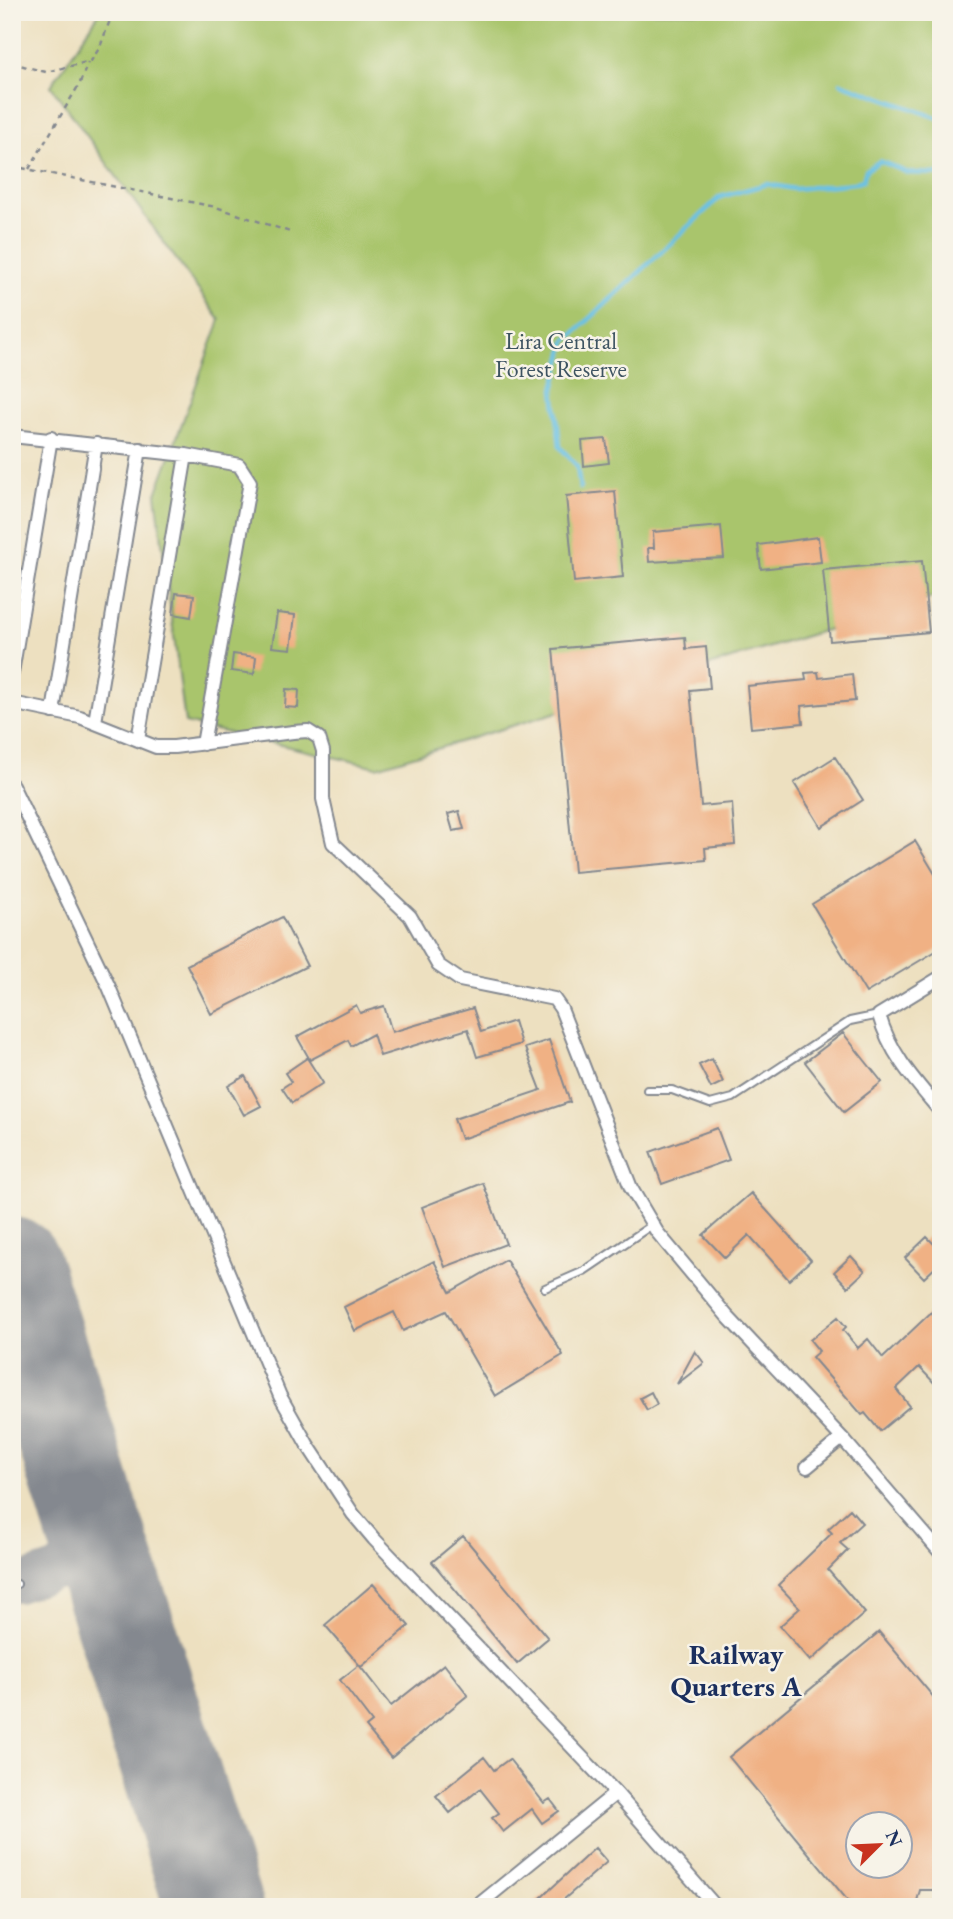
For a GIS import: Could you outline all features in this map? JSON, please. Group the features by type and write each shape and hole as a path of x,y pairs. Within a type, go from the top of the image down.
{"street":[{"path":"12,436 51,438 186,455 239,465 250,482 203,744"},
{"path":"12,673 51,438"},
{"path":"53,712 96,444"},
{"path":"95,722 140,450"},
{"path":"138,740 186,455"},
{"path":"12,704 95,722 156,747 308,731 319,738 323,751 323,799 333,844 410,916 438,965 453,975 554,999 561,1009 631,1188 652,1225 727,1316 842,1438 941,1553"},
{"path":"12,785 108,987 280,1396 307,1444 353,1514 400,1569 616,1793 716,1907"},
{"path":"941,977 879,1015 886,1040 894,1054 941,1112"},
{"path":"807,1467 842,1438"},
{"path":"476,1907 616,1793"}],"lane":[{"path":"647,1090 672,1090 710,1104 733,1098 850,1021 879,1015"},
{"path":"545,1288 584,1271 652,1225"}],"path":[{"path":"29,169 80,83 88,62 100,47 113,12"},
{"path":"12,63 46,72 88,62"},
{"path":"12,166 216,207 290,232"}],"green space":[{"name":"Lira Central Forest Reserve","path":"100,12 941,12 941,595 377,767 185,723 156,494 220,320 51,86"}],"building":[{"path":"606,439 609,463 584,466 582,441"},
{"path":"615,491 623,577 574,582 566,496"},
{"path":"721,526 724,558 649,562 648,548 654,548 653,532"},
{"path":"818,537 821,562 761,569 758,545"},
{"path":"922,561 929,632 830,641 823,570"},
{"path":"176,593 194,595 191,617 173,614"},
{"path":"277,613 295,615 291,649 272,647"},
{"path":"685,637 686,649 706,647 710,688 690,690 701,806 732,803 735,845 705,848 706,860 574,872 553,649"},
{"path":"233,654 256,657 254,674 231,671"},
{"path":"818,672 819,678 852,674 855,701 801,706 803,723 751,728 747,686 806,680 805,673"},
{"path":"286,689 299,690 298,708 285,707"},
{"path":"835,757 863,800 821,827 794,783"},
{"path":"459,811 464,829 453,831 448,814"},
{"path":"915,841 941,884 941,948 866,993 812,904"},
{"path":"282,917 307,966 211,1014 187,965"},
{"path":"356,1005 360,1013 384,1006 392,1032 473,1008 481,1032 514,1021 521,1044 477,1057 468,1029 380,1056 373,1034 351,1046 348,1040 310,1060 297,1037"},
{"path":"843,1033 882,1082 844,1112 805,1062"},
{"path":"549,1040 570,1102 461,1139 454,1119 541,1090 525,1048"},
{"path":"307,1058 323,1083 292,1103 282,1088 291,1082 285,1073"},
{"path":"712,1059 723,1082 711,1088 699,1065"},
{"path":"245,1076 261,1106 244,1115 228,1086"},
{"path":"717,1128 729,1160 662,1184 650,1152"},
{"path":"483,1183 506,1244 445,1267 422,1207"},
{"path":"751,1193 811,1260 789,1280 749,1235 725,1258 703,1235"},
{"path":"927,1237 941,1251 941,1262 924,1278 905,1258"},
{"path":"851,1256 865,1271 848,1287 834,1272"},
{"path":"506,1260 563,1355 495,1396 446,1311 403,1331 394,1312 355,1331 344,1307 434,1261 450,1292"},
{"path":"941,1303 941,1390 919,1367 896,1389 910,1406 880,1431 865,1413 862,1415 812,1357 819,1351 810,1340 838,1317 846,1327 843,1330 858,1348 868,1339 883,1358"},
{"path":"695,1351 704,1363 677,1384"},
{"path":"651,1392 657,1404 647,1410 640,1398"},
{"path":"850,1509 862,1523 840,1543 848,1550 828,1570 865,1613 810,1661 780,1626 800,1608 778,1585 832,1533 828,1529"},
{"path":"463,1536 548,1638 517,1664 432,1562"},
{"path":"373,1584 409,1626 361,1667 325,1625"},
{"path":"879,1632 941,1706 941,1881 934,1890 920,1890 917,1901 911,1907 853,1907 729,1757"},
{"path":"444,1664 468,1695 391,1758 366,1727 372,1722 340,1680 359,1665 391,1706"},
{"path":"484,1757 494,1770 509,1759 544,1803 550,1799 559,1811 542,1823 532,1809 503,1832 492,1818 499,1813 480,1789 450,1813 436,1796"},
{"path":"595,1848 607,1862 555,1907 531,1907"}],"waterway":[{"path":"841,83 941,119"},
{"path":"580,488 577,466 560,447 554,389 566,341 720,197 767,184 794,189 854,183 863,180 866,170 880,161 908,173 941,174"}],"taxiway":[{"path":"17,1584 103,1555"}],"runway":[{"path":"12,1266 214,1907"}],"district":[{"name":"Railway Quarters A","path":"736,1670"}]}
